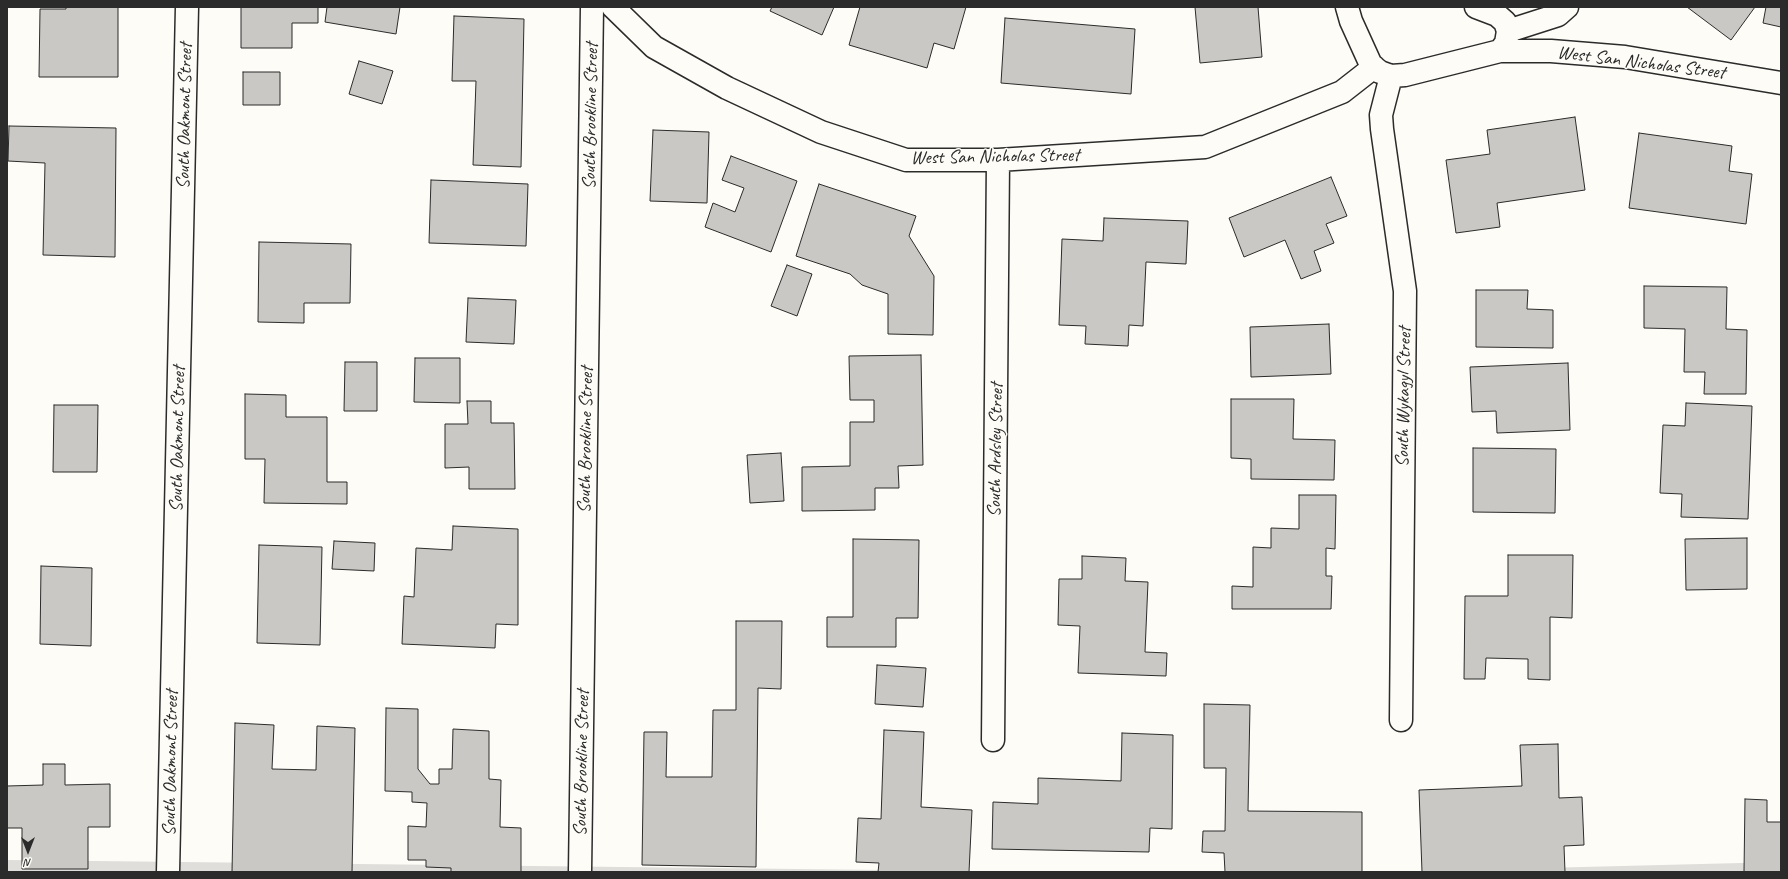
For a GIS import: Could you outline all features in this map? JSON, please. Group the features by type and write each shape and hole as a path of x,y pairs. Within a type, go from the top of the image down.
{"street":[{"name":"South Oakmont Street","path":"168,872 187,7"},
{"name":"South Brookline Street","path":"580,872 592,7"},
{"name":"West San Nicholas Street","path":"613,7 654,47 727,88 821,132 906,160 998,160 1205,147 1342,92 1383,71"},
{"path":"1347,7 1351,21 1371,65 1383,71 1405,75 1504,41 1558,16 1568,7"},
{"path":"1476,7 1497,16 1505,22 1504,41"},
{"name":"West San Nicholas Street","path":"1504,41 1551,51 1625,57 1781,83"},
{"name":"South Wykagyl Street","path":"1383,71 1381,115 1405,291 1401,720"},
{"name":"South Ardsley Street","path":"993,740 998,160"}],"shaded area":[{"path":"7,860 1060,872 7,872"},
{"path":"1781,862 1781,872 1384,872"}],"building":[{"path":"66,7 118,7 118,77 39,77 40,9 66,9"},
{"path":"241,7 318,7 318,23 292,23 292,48 241,48"},
{"path":"327,7 400,7 396,34 325,22"},
{"path":"772,7 834,7 822,35 770,11"},
{"path":"860,7 966,7 954,49 934,43 927,68 849,45"},
{"path":"1195,7 1258,7 1262,57 1200,63"},
{"path":"1687,7 1755,7 1731,40"},
{"path":"1766,7 1781,7 1781,27 1763,23"},
{"path":"454,16 524,19 521,167 473,165 476,81 452,81"},
{"path":"1005,18 1135,29 1131,94 1001,83"},
{"path":"359,61 393,71 382,104 349,94"},
{"path":"243,72 280,72 280,105 243,105"},
{"path":"1575,117 1585,190 1497,203 1500,227 1456,233 1446,160 1490,154 1487,130"},
{"path":"9,126 116,128 115,257 43,255 45,163 8,161"},
{"path":"653,130 709,132 707,203 650,201"},
{"path":"1639,133 1732,146 1729,171 1752,174 1746,224 1629,208"},
{"path":"731,156 797,181 771,252 705,227 713,203 735,212 744,188 722,180"},
{"path":"1331,177 1347,216 1326,224 1334,243 1314,251 1321,271 1301,279 1285,240 1244,257 1229,218"},
{"path":"431,180 528,184 526,246 429,243"},
{"path":"819,184 916,216 909,236 934,276 933,335 888,334 888,294 862,285 850,274 796,256"},
{"path":"1104,218 1188,221 1186,264 1146,262 1143,326 1129,325 1128,346 1085,344 1086,326 1059,325 1062,239 1103,241"},
{"path":"259,242 351,244 350,303 304,303 304,323 258,322"},
{"path":"787,265 812,274 797,316 771,306"},
{"path":"1644,286 1727,287 1726,329 1747,330 1746,394 1704,394 1705,372 1684,372 1685,329 1644,328"},
{"path":"1476,290 1528,290 1527,309 1553,310 1553,348 1476,347"},
{"path":"468,298 516,300 514,344 466,342"},
{"path":"1329,324 1331,374 1251,377 1250,327"},
{"path":"921,355 923,465 898,466 899,488 875,488 875,510 802,511 802,467 850,466 850,422 874,422 874,400 850,400 849,356"},
{"path":"415,358 460,358 460,403 414,402"},
{"path":"345,362 377,362 377,411 344,411"},
{"path":"1568,363 1570,430 1497,433 1496,411 1472,412 1470,367"},
{"path":"245,394 286,395 286,417 327,417 327,482 347,482 347,504 264,503 265,459 245,459"},
{"path":"1231,399 1294,399 1293,439 1335,440 1334,480 1251,479 1251,459 1231,458"},
{"path":"467,401 491,401 491,423 514,423 515,489 469,489 469,467 445,468 445,424 468,424"},
{"path":"1686,403 1752,406 1748,519 1681,517 1682,494 1660,493 1663,425 1685,426"},
{"path":"54,405 98,405 97,472 53,472"},
{"path":"1473,448 1556,449 1555,513 1473,512"},
{"path":"781,453 784,501 750,503 747,455"},
{"path":"1299,495 1336,495 1335,549 1326,548 1326,576 1332,576 1331,609 1232,609 1232,586 1253,587 1253,547 1271,548 1271,528 1299,529"},
{"path":"453,526 518,529 518,625 496,624 495,648 402,644 404,596 414,597 416,548 452,550"},
{"path":"1747,538 1747,589 1686,590 1685,539"},
{"path":"853,539 919,540 918,618 896,618 896,647 827,647 827,617 853,617"},
{"path":"334,541 375,543 374,571 332,569"},
{"path":"259,545 322,547 320,645 257,643"},
{"path":"1508,555 1573,555 1572,618 1550,617 1550,680 1528,679 1528,659 1486,658 1485,679 1464,679 1465,596 1508,596"},
{"path":"1082,556 1126,558 1125,581 1148,582 1145,652 1167,653 1166,676 1078,673 1080,626 1058,625 1059,579 1082,579"},
{"path":"41,566 92,568 91,646 40,644"},
{"path":"736,621 782,621 781,689 758,688 756,867 642,865 644,732 667,732 666,777 712,777 713,710 736,710"},
{"path":"877,665 926,668 923,707 875,704"},
{"path":"1204,704 1250,705 1248,811 1362,812 1362,872 1225,872 1224,853 1202,852 1203,831 1225,831 1226,768 1204,768"},
{"path":"386,708 418,709 418,769 430,784 439,784 439,769 452,769 453,729 489,731 489,779 501,780 500,827 521,828 521,872 451,872 451,868 426,867 426,860 408,860 408,826 426,827 427,803 412,802 412,792 385,791"},
{"path":"235,723 274,725 272,769 316,770 317,726 355,728 352,872 232,872"},
{"path":"884,730 924,732 921,807 972,810 969,872 878,872 879,863 856,862 858,818 881,819"},
{"path":"1122,733 1173,735 1172,829 1150,828 1149,852 992,849 993,802 1038,804 1038,778 1121,781"},
{"path":"1558,744 1559,798 1582,797 1584,845 1564,846 1565,872 1422,872 1419,790 1522,786 1520,745"},
{"path":"43,764 65,764 65,785 110,784 110,827 88,827 88,869 22,869 22,828 7,828 7,786 43,785"},
{"path":"1745,799 1767,800 1767,822 1781,822 1781,872 1744,872"}]}
